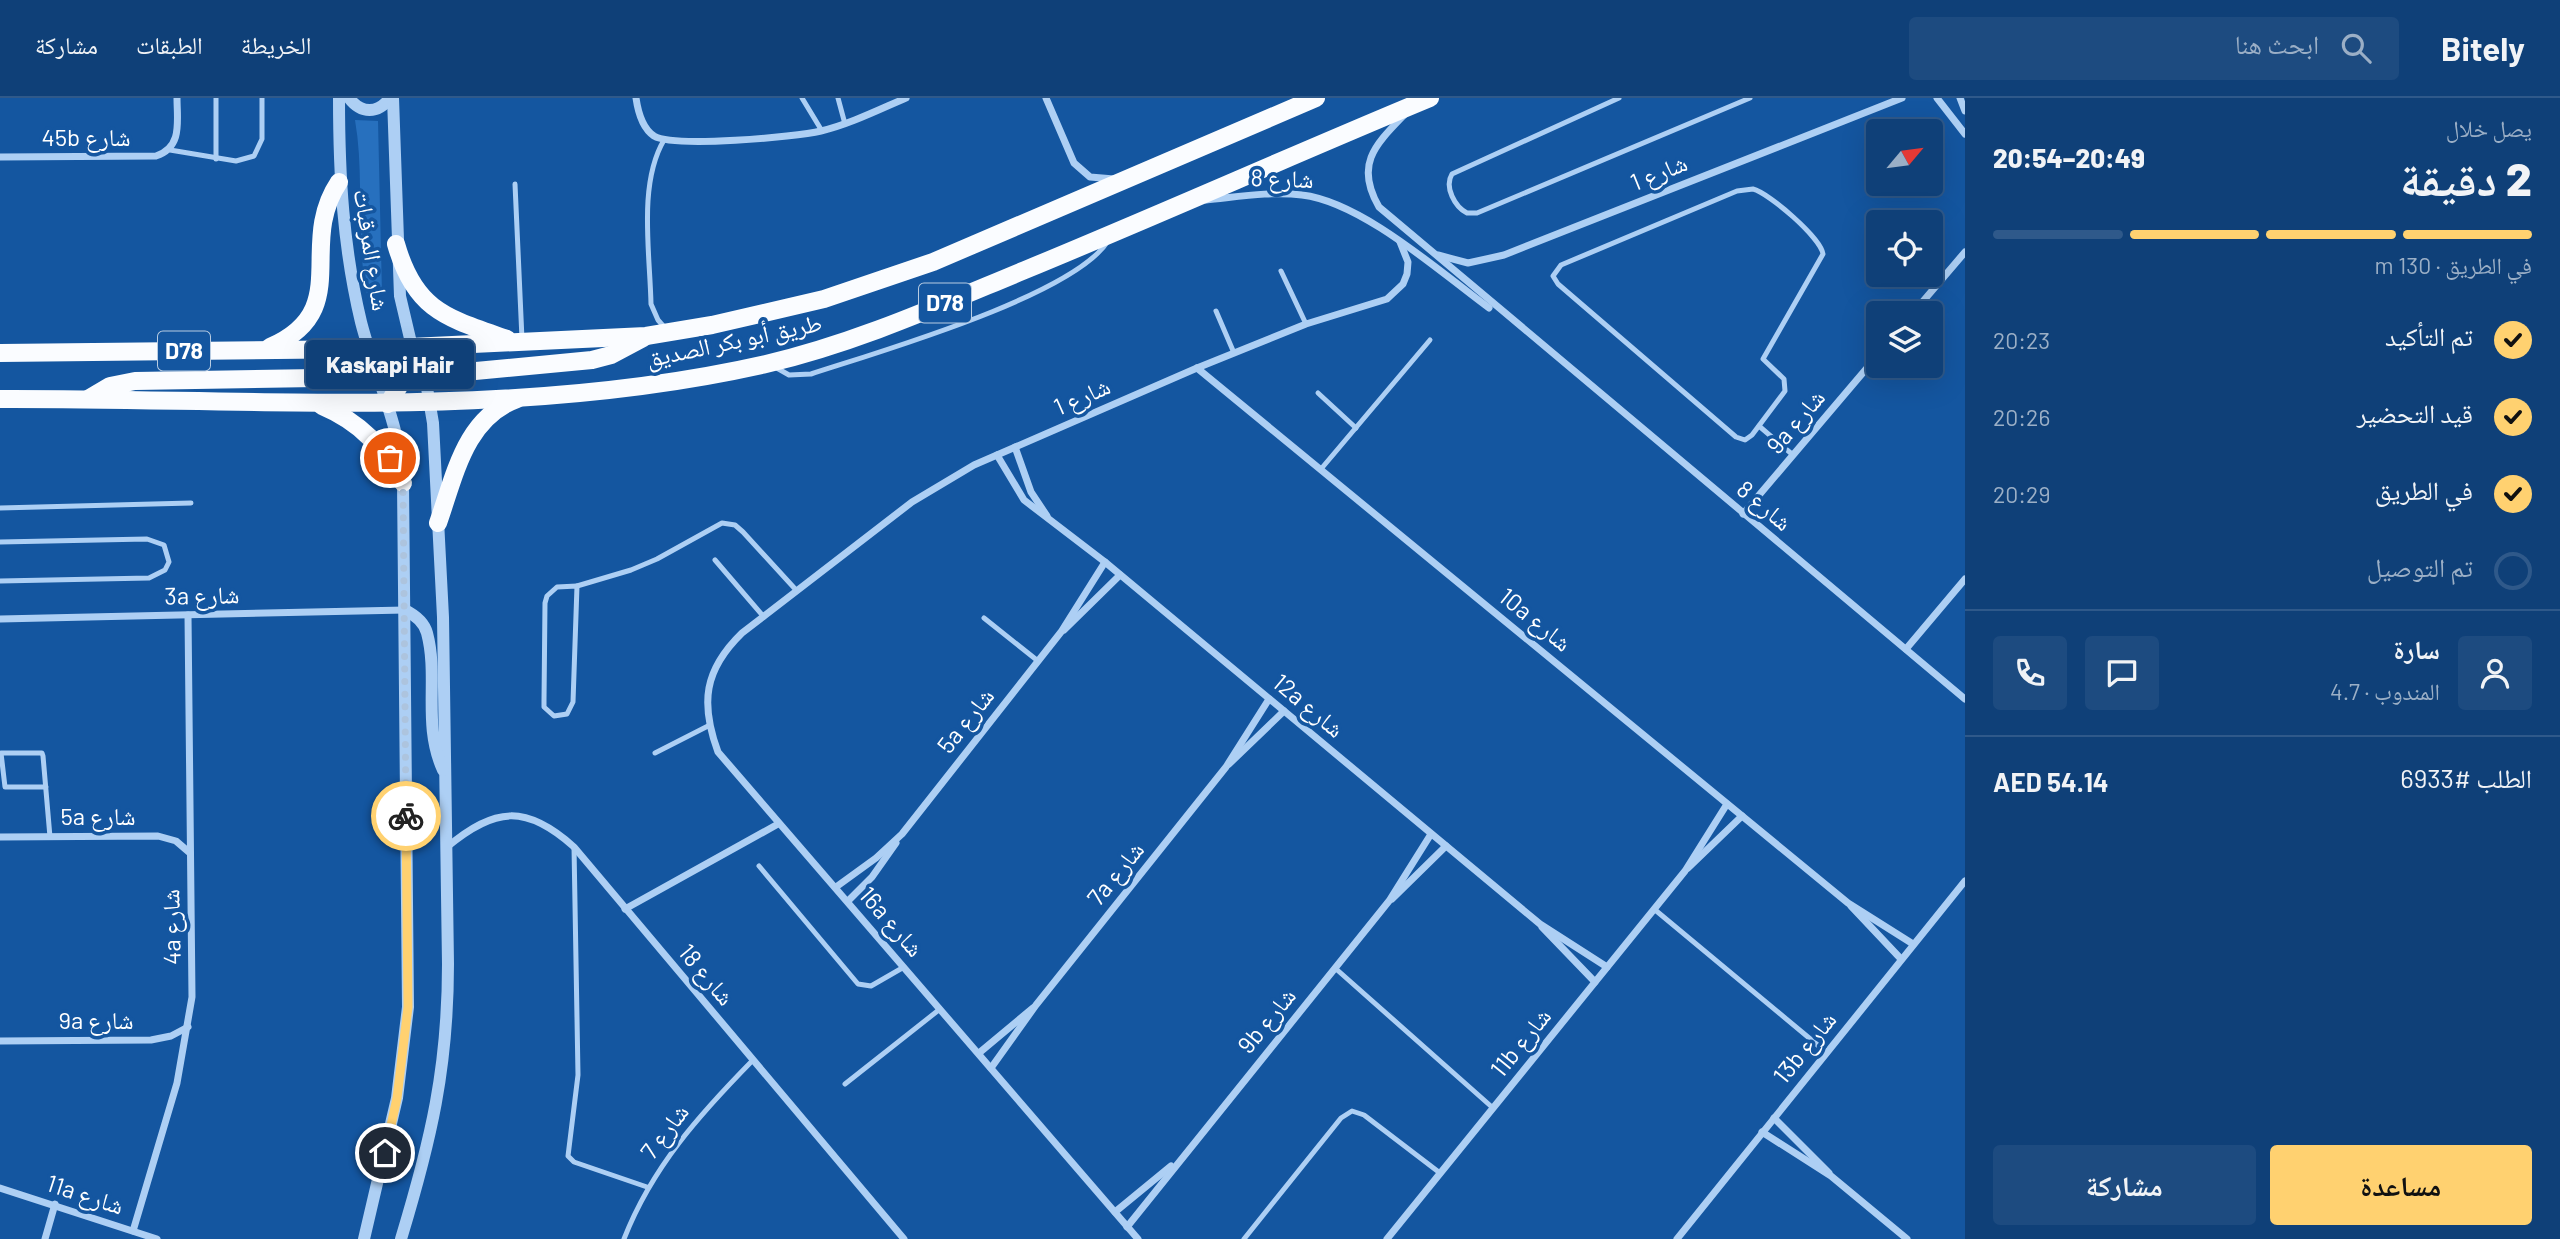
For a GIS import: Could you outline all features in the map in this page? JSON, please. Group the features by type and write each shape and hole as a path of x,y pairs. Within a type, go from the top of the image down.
{"main road":[{"name":"طريق أبو بكر الصديق","path":"0,353 368,349 646,336 671,332 768,313 879,282 933,262 1316,98"},
{"name":"طريق أبو بكر الصديق","path":"0,399 388,404 641,386 770,363 894,324 1113,234 1422,101"},
{"path":"265,349 286,340 302,328 314,311 321,282 321,222 339,182"},
{"path":"396,244 403,269 416,292 434,310 457,323 520,342"},
{"path":"388,404 401,383 422,374 592,360 629,346 646,336"},
{"path":"88,399 110,386 135,382 378,377 397,367 412,347"},
{"path":"438,523 466,446 477,426 494,410 515,400 539,394"},
{"path":"319,404 338,413 372,438 390,458 403,483"}],"street":[{"path":"170,150 176,138 177,98"},
{"name":"شارع المرقبات","path":"339,98 339,182 347,253 368,349 399,439 403,483 408,1007 397,1098 364,1239"},
{"path":"349,98 362,110 372,111 382,108 391,98"},
{"name":"شارع المرقبات","path":"391,98 400,296 412,347 430,402 438,523 447,847 448,1001 444,1062 426,1158 401,1239"},
{"path":"636,98 646,128 664,140 775,137 822,131 906,98"},
{"path":"1046,98 1074,163 1090,177 1125,179"},
{"name":"شارع 1","path":"1428,250 1449,260 1468,263 1488,260 1902,98"},
{"path":"1937,98 1965,134"},
{"path":"1961,98 1965,111"},
{"name":"شارع 8","path":"1422,101 1374,148 1368,163 1367,178 1379,207 1965,699"},
{"name":"45b شارع","path":"0,157 149,157 170,150"},
{"name":"شارع 8","path":"1191,201 1285,194 1319,198 1336,204 1399,242 1538,343"},
{"name":"شارع 1","path":"764,617 922,495 997,455 1306,324 1387,299 1403,284 1408,262 1399,242"},
{"path":"1923,301 1965,252"},
{"name":"10a شارع","path":"1197,368 1848,902 1913,944"},
{"name":"9a شارع","path":"1743,514 1866,369"},
{"name":"12a شارع","path":"1015,447 1031,492 1050,519"},
{"name":"12a شارع","path":"997,455 1017,492 1031,507 1105,562 1539,924 1595,982"},
{"name":"5a شارع","path":"1061,632 1105,562"},
{"name":"5a شارع","path":"848,901 880,867 902,834 1061,632 1120,575"},
{"path":"1906,649 1965,579"},
{"path":"405,610 414,615 427,632 432,732 446,776"},
{"name":"3a شارع","path":"0,619 405,610"},
{"name":"4a شارع","path":"133,1231 177,1083 188,1027 193,967 188,615"},
{"name":"16a شارع","path":"764,617 726,649 712,673 706,699 708,726 718,752 1138,1239"},
{"name":"7a شارع","path":"991,1068 1036,1005 1226,766 1269,699"},
{"name":"7a شارع","path":"1226,766 1284,711"},
{"name":"11b شارع","path":"1685,871 1727,804"},
{"name":"شارع 18","path":"447,847 477,823 514,815 533,818 550,827 574,847 904,1239"},
{"name":"11b شارع","path":"1387,1239 1685,871 1742,816"},
{"path":"625,909 778,824"},
{"name":"5a شارع","path":"836,887 876,858 902,834"},
{"name":"9b شارع","path":"1127,1227 1389,901 1432,834"},
{"name":"5a شارع","path":"0,837 158,836 176,841 190,853"},
{"name":"9b شارع","path":"1389,901 1446,846"},
{"name":"13b شارع","path":"1677,1239 1965,881"},
{"name":"10a شارع","path":"1848,902 1901,959"},
{"name":"12a شارع","path":"1539,924 1607,967"},
{"name":"7a شارع","path":"979,1054 1036,1005"},
{"name":"9a شارع","path":"0,1041 151,1040 171,1036 188,1027"},
{"path":"1774,1118 1808,1149 1831,1177"},
{"path":"1762,1132 1831,1177 1907,1239"},
{"name":"9b شارع","path":"1115,1212 1175,1164"},
{"name":"11a شارع","path":"0,1188 157,1239"},
{"path":"45,1239 55,1204"}],"lane":[{"path":"216,98 216,159"},
{"path":"170,150 216,159 246,161 254,156 261,139 262,98"},
{"path":"802,98 822,131"},
{"path":"838,98 845,124"},
{"path":"1619,98 1451,174 1448,186 1456,205 1467,213 1477,213 1750,98"},
{"path":"664,140 653,161 648,184 651,304 658,320 671,332"},
{"path":"515,184 520,342"},
{"path":"1753,189 1768,195 1818,242 1823,254 1763,359 1784,379 1786,385 1782,396 1759,426 1749,439 1736,437 1558,284 1553,276 1557,267 1737,191 1753,189"},
{"path":"1281,271 1306,324"},
{"path":"1216,311 1234,353"},
{"path":"1321,469 1430,340"},
{"path":"1318,393 1356,428"},
{"path":"1759,426 1793,455"},
{"path":"0,508 191,503"},
{"path":"577,586 573,702 567,713 554,716 544,707 545,603 547,596 557,587 577,586 631,570 722,523 739,528 797,591"},
{"path":"0,542 147,539 164,545 169,562 158,576 149,578 0,580"},
{"path":"715,560 764,617"},
{"path":"984,618 1038,660"},
{"path":"655,753 708,726"},
{"path":"46,787 5,787 1,753 42,753 46,787 50,837"},
{"path":"574,847 578,1075 568,1156 574,1163 647,1187"},
{"path":"759,866 858,984 871,986 904,967"},
{"path":"1654,909 1826,1052"},
{"path":"1335,968 1493,1108"},
{"path":"845,1084 940,1009"},
{"name":"شارع 7","path":"624,1239 647,1187 687,1130 753,1060"},
{"path":"1244,1239 1341,1118 1352,1111 1364,1115 1440,1173"}],"shaded area":[{"path":"355,120 378,121 382,294 367,294 363,272"}],"way so far":[{"path":"390,458 403,483 406,816"}],"place":[{"name":"Kaskapi Hair","path":"390,458"}],"route":[{"path":"385,1153 397,1098 408,1007 406,816"}]}
